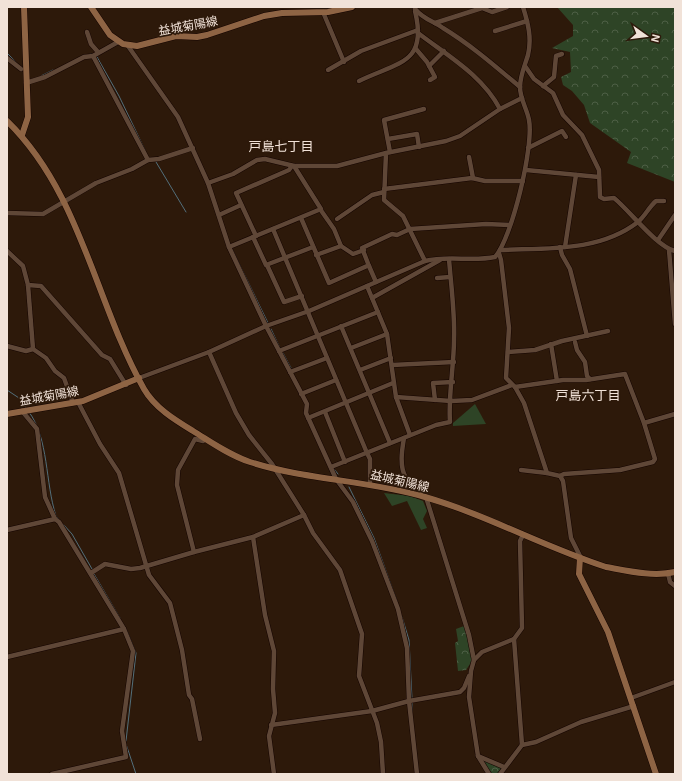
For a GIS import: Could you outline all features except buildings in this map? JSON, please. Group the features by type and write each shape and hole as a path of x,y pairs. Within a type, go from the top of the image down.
{"main road":[{"path":"22,135 28,117 24,7"},
{"name":"益城菊陽線","path":"90,7 110,35 118,42 128,46 137,46 176,36 202,36 264,16 282,13 323,12 352,7"},
{"name":"益城菊陽線","path":"7,121 22,135 50,173 145,391 172,419 237,457 274,469 370,484 424,497 606,567 628,572 675,572"},
{"name":"益城菊陽線","path":"7,414 75,402 126,385 139,378"},
{"path":"580,558 579,574 608,632 656,774"}],"street":[{"path":"435,23 482,8 492,12 507,7"},
{"path":"139,378 209,352 266,326 309,311 425,261 495,257 499,252 510,225 526,170 529,120 520,87 530,44 523,7"},
{"path":"414,8 420,16 435,23 484,56 520,87"},
{"path":"359,81 404,62 416,49 418,32 414,8"},
{"path":"323,12 344,62"},
{"path":"495,31 527,22"},
{"path":"87,32 91,44 98,52"},
{"path":"418,32 444,52 448,53 484,85 495,98 500,109"},
{"path":"328,70 361,51 418,32"},
{"path":"26,83 45,77 84,57 93,56 118,42"},
{"path":"128,46 178,117 208,183 229,247 266,326 307,404 306,413 336,479 353,502 372,541 398,609 407,648 409,702 417,774"},
{"path":"416,49 429,66 435,77 430,80"},
{"path":"429,66 444,52"},
{"path":"543,86 554,77 556,56 562,54"},
{"path":"93,56 148,160"},
{"path":"7,58 21,69"},
{"path":"525,66 534,79 553,93 563,115 582,135 598,170 599,194 601,199 614,198 669,250 675,251"},
{"path":"208,183 233,174 258,160 264,159 293,166 337,166 460,136 500,109 522,98"},
{"path":"424,109 384,120 388,139 384,200 403,216 425,261"},
{"path":"528,148 562,131 566,137"},
{"path":"388,139 417,134 419,147"},
{"path":"7,213 43,214 96,183 132,169 148,160 159,159 193,148"},
{"path":"469,157 473,178"},
{"path":"293,166 289,170 236,193 265,265 267,265 284,302 302,296"},
{"path":"293,166 334,229 341,246 353,254 364,250"},
{"path":"526,170 599,177"},
{"path":"576,175 562,247 562,255 570,269 587,336"},
{"path":"337,220 372,195 384,190 473,178 485,181 523,181"},
{"path":"499,252 591,244 611,239 639,221 655,202 664,201"},
{"path":"219,215 242,205"},
{"path":"229,247 320,209"},
{"path":"658,240 675,215"},
{"path":"301,218 330,284 369,266"},
{"path":"376,282 362,248 392,234 397,235 410,229 486,224 510,225"},
{"path":"273,229 309,311 336,380 370,459 370,484"},
{"path":"316,255 341,246"},
{"path":"267,265 313,247"},
{"path":"669,250 675,324"},
{"path":"7,251 23,266 28,285 33,349"},
{"path":"499,252 502,260 509,328 506,378 514,386 524,403 547,473"},
{"path":"372,298 441,259"},
{"path":"331,467 436,425 450,422 449,408 451,401 454,362 454,337 449,259"},
{"path":"437,278 450,277"},
{"path":"28,285 37,285 42,288 102,355 110,359 126,385"},
{"path":"367,286 387,334 396,397 410,435"},
{"path":"279,350 378,312"},
{"path":"341,326 390,444"},
{"path":"508,352 535,350 551,344 608,331"},
{"path":"351,348 387,334"},
{"path":"575,342 576,350 585,362 587,376 590,379"},
{"path":"551,344 557,381"},
{"path":"7,346 26,351 33,349"},
{"path":"33,349 46,358 55,372 64,378 75,402 119,473 150,574 171,608 182,650 189,695 192,699 200,739"},
{"path":"209,352 236,413 304,515 313,534 340,570 362,634 359,676 372,711 381,742 383,774"},
{"path":"290,372 327,358"},
{"path":"360,370 391,358"},
{"path":"392,365 454,362"},
{"path":"396,397 451,401 472,400 514,386 590,379 607,375 625,374 644,423 655,459 653,462 620,470 564,474 560,476 521,470"},
{"path":"301,394 336,380"},
{"path":"435,400 433,383 452,382"},
{"path":"308,418 393,383"},
{"path":"26,410 37,429 45,497 55,519 59,522 93,572 124,629 133,651 122,731 126,757 52,774"},
{"path":"325,412 345,462"},
{"path":"644,423 675,414"},
{"path":"194,552 177,485 178,470 195,439 203,441 204,438"},
{"path":"271,725 372,711 460,692 464,688 474,660 469,635 424,497 419,487 406,478 402,451 404,438"},
{"path":"560,476 563,481 572,538 580,558"},
{"path":"93,572 105,564 131,569 148,566 194,552 253,537 304,515"},
{"path":"7,530 55,519"},
{"path":"474,660 482,652 514,639 522,628 520,541 523,535"},
{"path":"253,537 266,615 274,651 273,689 275,713 269,736 274,774"},
{"path":"668,573 670,582 675,586"},
{"path":"7,657 124,629"},
{"path":"500,774 522,744 514,639"},
{"path":"471,671 469,697 478,756 489,774"},
{"path":"631,698 675,682"},
{"path":"522,744 536,742 581,722 634,706"},
{"path":"478,756 504,767"}],"green space":[{"path":"557,7 675,7 675,182 627,163 631,152 590,123 584,105 572,91 563,85 561,77 571,72 570,52 552,48 573,36 573,25"},
{"path":"475,404 486,424 453,426 453,423"},
{"path":"384,493 410,496 423,501 427,511 423,519 427,528 421,530 407,501 392,506"},
{"path":"464,626 474,658 466,670 458,671 455,643 458,641 456,629"},
{"path":"481,758 503,768 499,774 492,774"}],"waterway":[{"path":"7,53 18,64"},
{"path":"85,55 93,54"},
{"path":"97,57 119,96 145,150"},
{"path":"41,76 53,70"},
{"path":"156,162 186,212"},
{"path":"232,249 268,323"},
{"path":"271,329 280,348"},
{"path":"283,353 291,368"},
{"path":"7,390 19,398 26,408"},
{"path":"29,412 40,435 53,503 56,516 59,519"},
{"path":"334,469 338,474"},
{"path":"349,487 374,538 397,601"},
{"path":"62,523 72,534 92,569"},
{"path":"94,574 120,618"},
{"path":"402,617 409,640 412,699"},
{"path":"126,741 136,653 127,631"},
{"path":"412,703 412,712"},
{"path":"126,744 136,774"}],"district":[{"name":"戸島七丁目","path":"281,146"},
{"name":"戸島六丁目","path":"588,395"}]}
